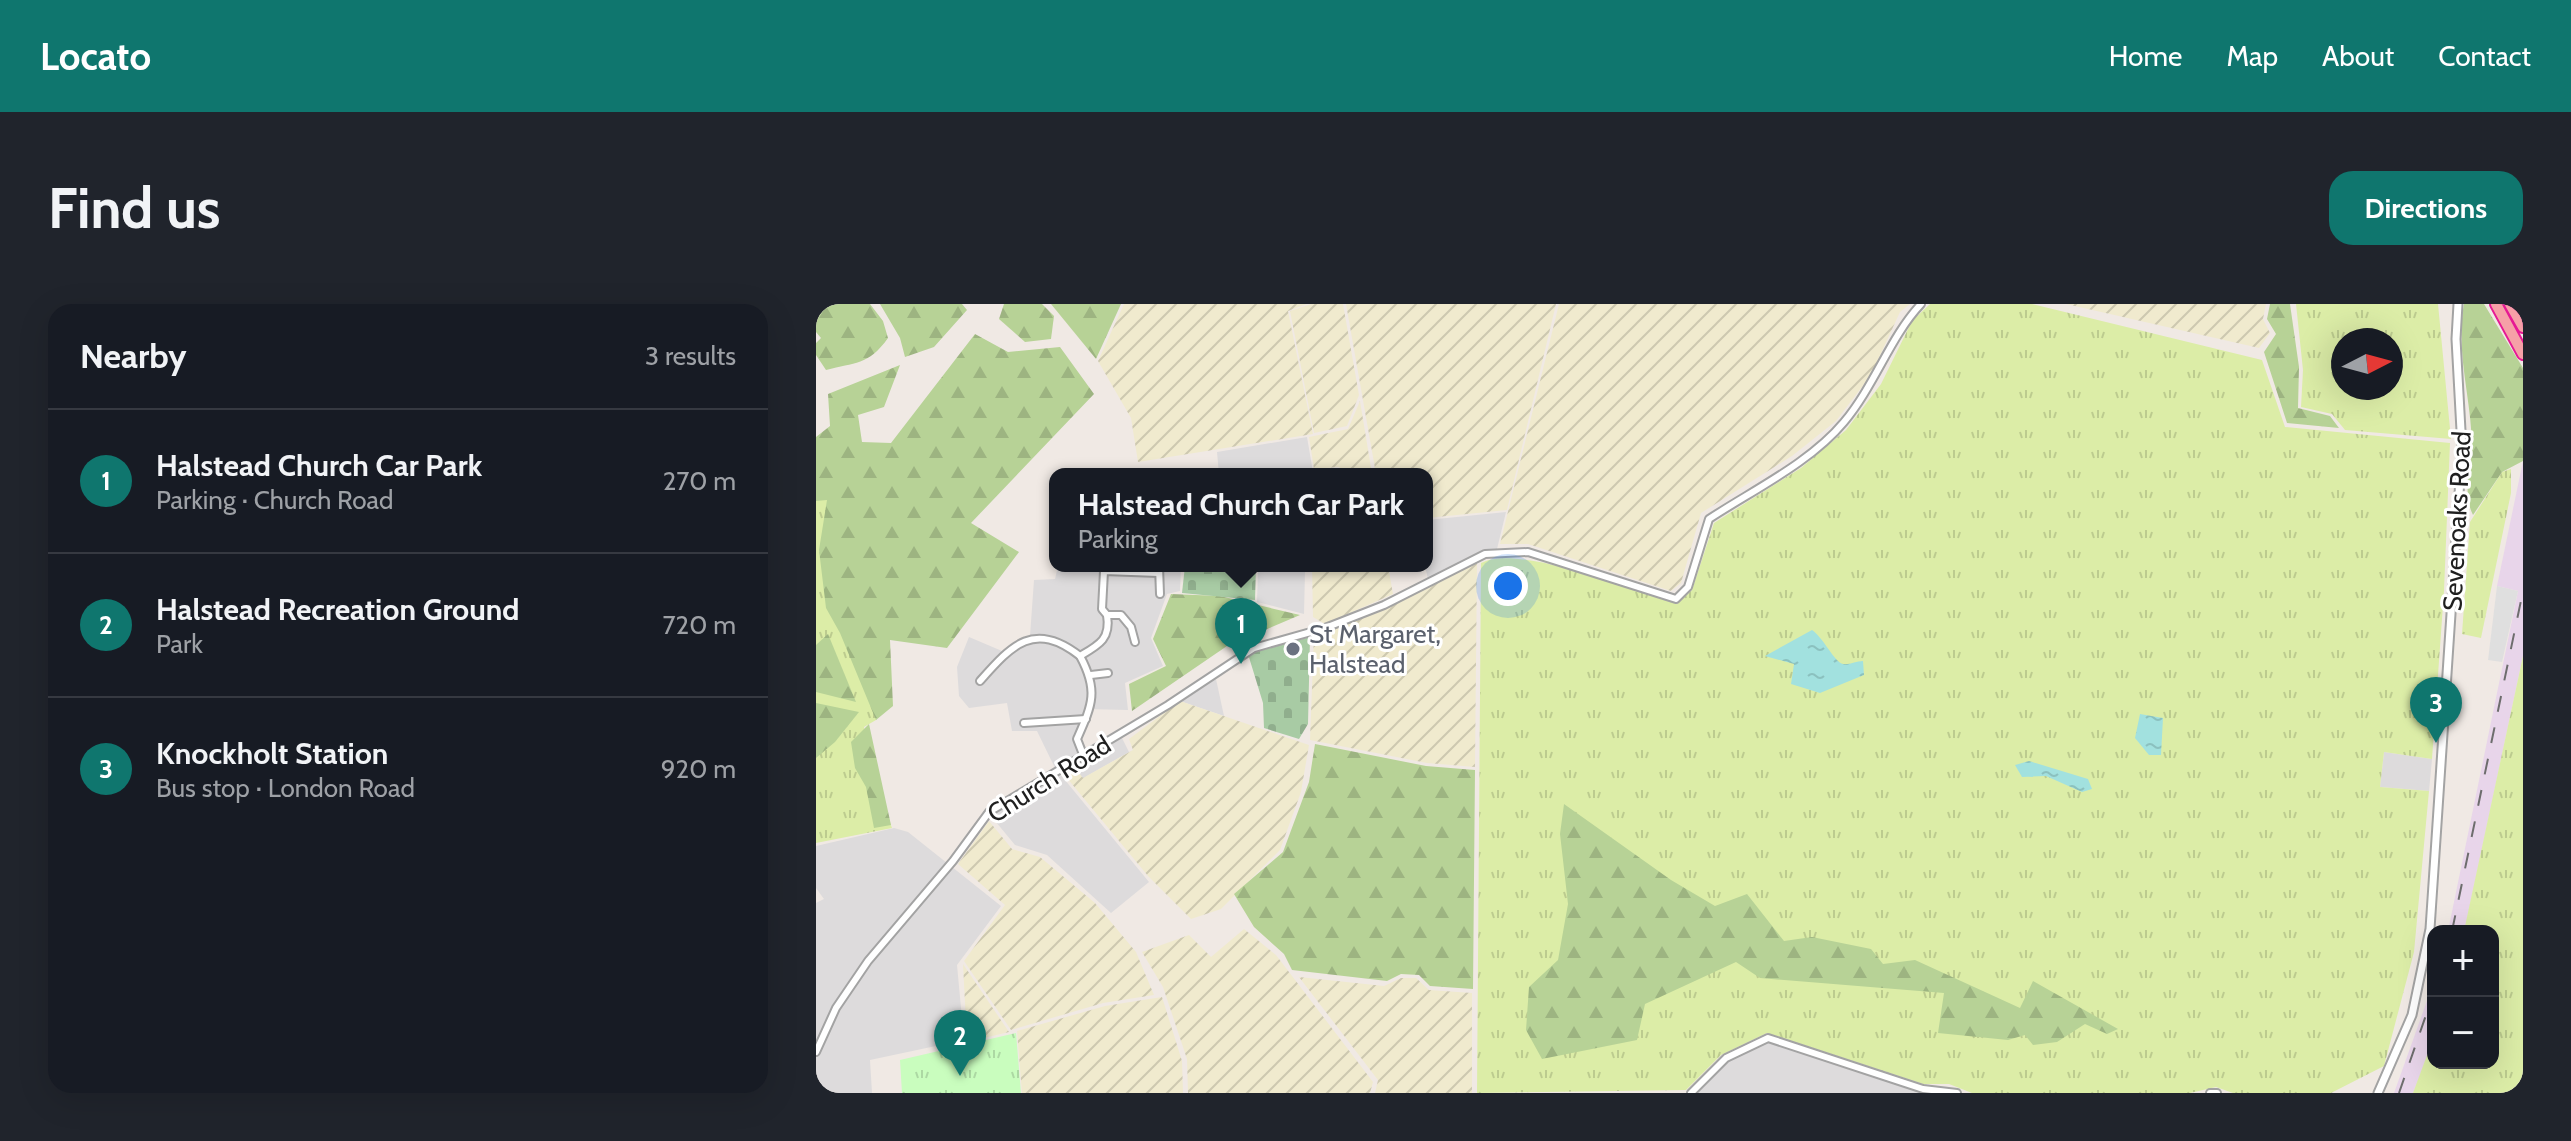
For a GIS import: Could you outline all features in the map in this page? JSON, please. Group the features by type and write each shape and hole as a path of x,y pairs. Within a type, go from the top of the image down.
{"highway":[{"path":"2496,304 2523,354"},
{"path":"2510,304 2523,327"}],"street":[{"name":"Church Road","path":"816,1052 836,1008 868,961 953,861 980,821 999,803 1084,757 1254,648 1325,628 1384,605 1485,554 1528,552 1676,599 1688,587 1709,519 1799,461 1842,425 1876,378 1907,319 1921,304"},
{"name":"Sevenoaks Road","path":"2378,1093 2412,1015 2426,954 2462,449 2456,339 2458,304"},
{"path":"1080,656 1102,644 1106,636 1107,615 1102,609 1104,572"},
{"path":"1159,572 1160,594"},
{"path":"1107,615 1121,615 1127,620 1135,642"},
{"path":"980,681 1007,650 1025,640 1046,639 1080,656 1091,675 1093,701 1077,739 1084,757"},
{"path":"1091,675 1108,673"},
{"path":"1024,723 1086,719"},
{"path":"1691,1093 1726,1058 1768,1038 1923,1089 1957,1093"},
{"path":"2210,1093 2217,1093"}],"shaded area":[{"path":"1124,304 1307,304 1288,311 1313,434 1138,462 1131,418 1098,361"},
{"path":"1311,304 1343,304 1359,395 1347,426 1314,433 1290,311"},
{"path":"1346,304 1556,304 1507,510 1433,517 1433,468 1375,468"},
{"path":"1559,304 1910,304 1900,312 1871,375 1836,421 1792,456 1701,513 1681,583 1671,591 1528,544 1500,544"},
{"path":"2066,304 2266,304 2263,319 2270,333 2259,348"},
{"path":"1360,401 1371,468 1314,468 1309,437 1348,429"},
{"path":"1307,437 1312,468 1218,468 1217,452"},
{"path":"2523,461 2523,656 2466,925 2449,925 2518,591 2497,586"},
{"path":"1506,512 1497,549 1483,550 1428,579 1426,572 1433,572 1433,519"},
{"path":"1477,563 1475,767 1427,763 1310,740 1314,635 1385,609"},
{"path":"1057,572 1181,572 1180,591 1167,594 1151,638 1163,666 1125,683 1128,710 1085,709 1074,736 1079,755 1055,768 1037,731 1012,731 1007,703 969,708 959,696 957,667 969,637 1002,651 1030,636 1034,580 1055,579"},
{"path":"1258,572 1305,572 1304,614 1257,602"},
{"path":"1312,572 1389,572 1393,594 1325,624 1313,617"},
{"path":"2497,586 2518,591 2502,662 2488,660"},
{"path":"1216,679 1224,716 1180,701"},
{"path":"1180,701 1309,745 1301,792 1280,850 1221,909 1191,919 1148,876 1062,772 1074,766 1083,778 1133,750 1129,739"},
{"path":"1122,738 1129,752 1082,779 1074,766"},
{"path":"2384,752 2432,759 2429,791 2380,787"},
{"path":"1060,774 1149,882 1111,913 1047,855 1015,845 991,816"},
{"path":"989,821 1012,849 1040,857 1095,903 1136,952 1154,995 1103,1003 1011,1030 964,961 1005,905 958,864"},
{"path":"894,828 908,832 1001,906 957,965 964,1040 870,1060 872,1093 816,1093 816,903 824,899 816,888 816,846"},
{"path":"1244,929 1276,955 1373,1082 1370,1093 1188,1093 1187,1059 1163,987 1142,952 1189,935 1211,957"},
{"path":"963,964 1009,1032 967,1042"},
{"path":"1299,977 1384,986 1401,978 1416,978 1429,990 1472,993 1472,1093 1375,1093 1378,1080"},
{"path":"1162,997 1182,1061 1183,1093 1022,1093 1017,1031 1105,1006"},
{"path":"2427,1001 2427,1060 2413,1093 2394,1093"},
{"path":"1767,1041 1922,1093 1696,1093 1727,1061"}],"green space":[{"path":"816,304 870,304 883,321 888,338 867,358 826,370 816,355 816,343 821,338 816,332"},
{"path":"880,304 962,304 967,310 934,347 905,357 900,338"},
{"path":"1004,304 1042,304 1054,316 1051,339 1025,342 999,319"},
{"path":"1051,304 1121,304 1096,359"},
{"path":"1930,304 2032,304 2262,360 2285,427 2450,443 2444,591 2432,759 2384,752 2380,787 2429,791 2414,952 2384,1066 2331,1093 2233,1093 2216,1087 2190,1093 1972,1093 1949,1084 1923,1084 1767,1033 1721,1055 1686,1090 1477,1093 1481,563 1498,558 1548,564 1677,604 1692,590 1714,523 1801,468 1846,430 1881,384 1912,321"},
{"path":"2270,304 2290,304 2299,367 2298,408 2330,416 2339,428 2287,423 2264,352 2276,334 2267,319"},
{"path":"2296,304 2438,304 2451,439 2345,430 2332,414 2301,407 2303,370"},
{"path":"2464,304 2484,304 2523,368 2523,461 2502,472 2473,515 2468,498 2472,448 2461,340"},
{"path":"975,334 1008,352 1060,347 1094,394 971,523 1019,552 947,648 890,640 893,706 876,720 840,633 826,608 819,550 827,500 816,501 816,437 830,426 828,394 900,365 884,407 858,415 862,442 891,443"},
{"path":"2511,469 2511,493 2481,638 2462,634 2470,522 2502,472"},
{"path":"816,485 832,493 880,713 876,720 864,727 869,760 892,828 816,843"},
{"path":"1184,572 1256,572 1255,600 1182,593"},
{"path":"1171,594 1220,596 1300,615 1227,646 1132,711 1129,684 1166,666 1153,639"},
{"path":"828,634 856,702 816,692 816,645"},
{"path":"1310,637 1308,724 1299,739 1264,728 1263,703 1248,654"},
{"path":"2523,656 2523,1085 2511,1093 2413,1093 2427,1055 2427,1069 2499,1069 2499,925 2465,925"},
{"path":"816,703 859,712 835,742 816,758"},
{"path":"869,724 891,825 874,828 866,787 855,768 851,742"},
{"path":"1315,744 1426,766 1475,770 1473,989 1430,986 1419,975 1401,974 1387,981 1292,970 1284,954 1254,927 1234,894 1283,852 1309,782"},
{"path":"1564,804 1671,880 1715,906 1747,894 1784,941 1812,937 1871,949 1883,964 1915,960 2020,1008 2033,981 2118,1029 2107,1034 2085,1024 2057,1042 2033,1045 2025,1035 2008,1040 1938,1033 1944,993 1760,978 1736,962 1645,1004 1637,1040 1542,1059 1526,1030 1529,987 1558,960 1568,904 1560,834"},
{"path":"1016,1033 1021,1093 902,1093 900,1060"}],"water":[{"path":"1812,630 1840,663 1863,661 1864,675 1820,693 1791,684 1794,664 1765,656"},
{"path":"2140,714 2163,718 2161,755 2149,755 2135,738"},
{"path":"2029,761 2088,779 2092,789 2082,792 2046,776 2022,777 2015,765"}],"railway":[{"path":"2453,925 2523,591"},
{"path":"2399,1093 2432,997"}],"place":[{"name":"St Margaret, Halstead","path":"1293,649"},
{"name":"Halstead Church Car Park","path":"1241,664"},
{"name":"Knockholt Station","path":"2436,743"},
{"name":"Halstead Recreation Ground","path":"960,1076"}]}
